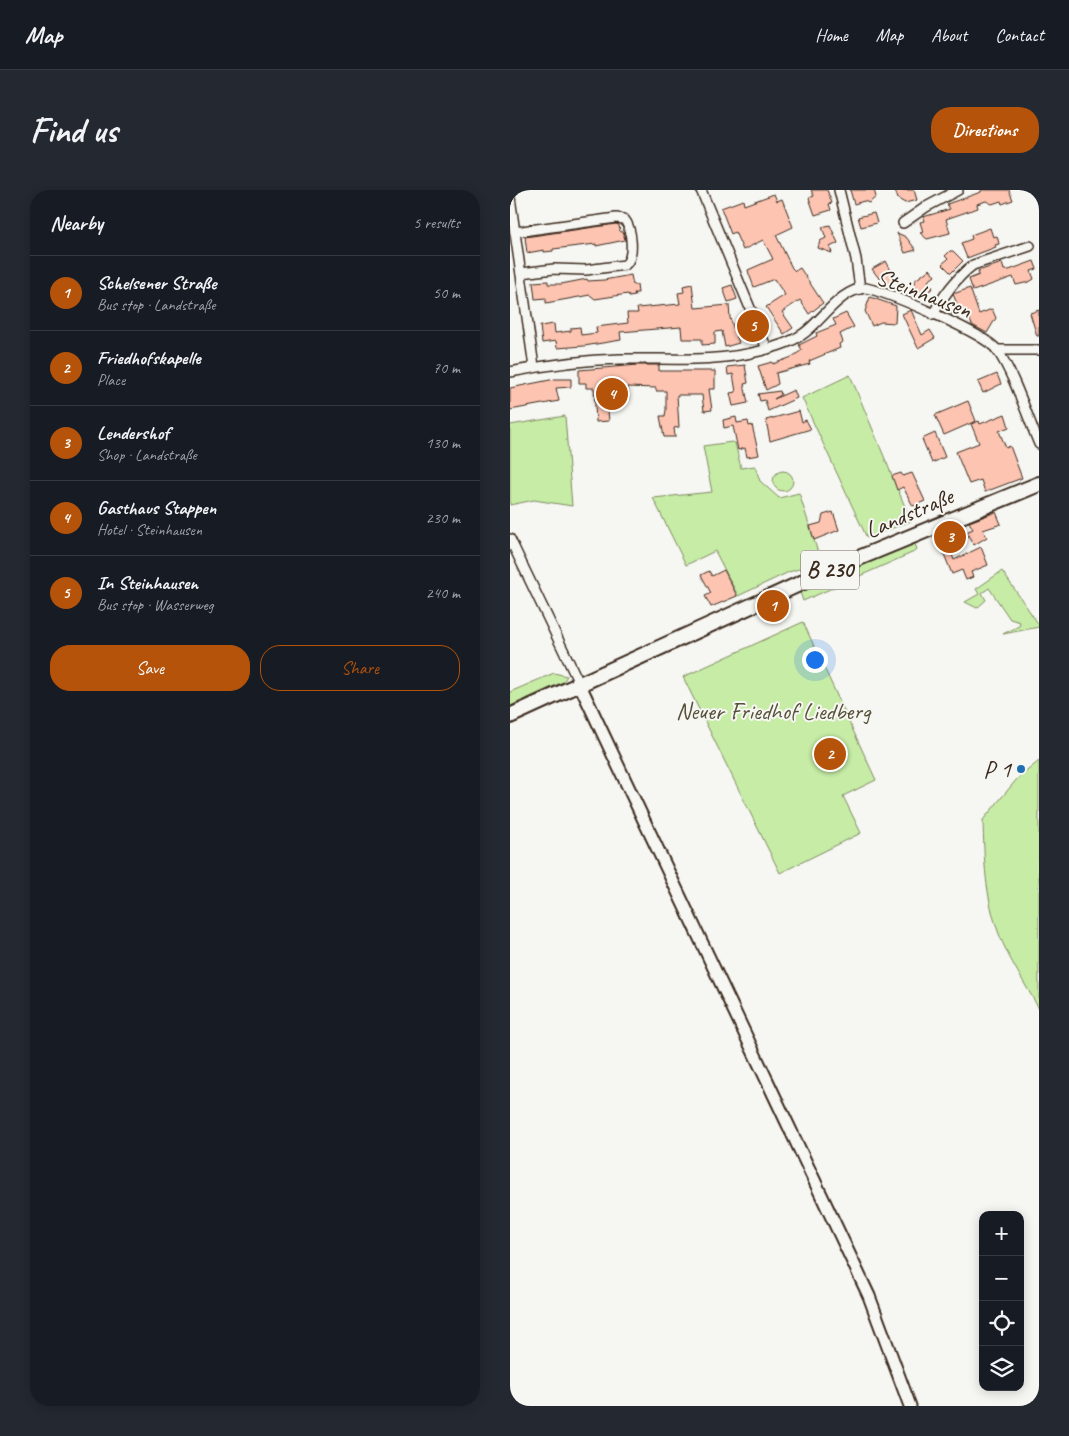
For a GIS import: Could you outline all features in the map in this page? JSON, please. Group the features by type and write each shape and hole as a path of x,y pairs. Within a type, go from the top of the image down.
{"main road":[{"name":"Landstraße","path":"578,684 832,569 1039,484"},
{"name":"B 230","path":"510,716 578,684"}],"street":[{"path":"700,190 768,349"},
{"path":"839,190 856,260 860,289"},
{"path":"903,223 926,206 958,190"},
{"path":"510,197 534,367"},
{"path":"515,232 616,218 624,219 628,226 631,256 625,265 586,270 554,269 521,273"},
{"path":"934,315 939,304 965,271 973,265 1030,246"},
{"name":"Steinhausen","path":"510,372 534,367 598,360 716,359 768,349 786,343 803,334 845,296 860,289 876,291 977,335 997,350 1039,444"},
{"path":"997,350 1039,350"},
{"path":"510,539 869,1296 910,1406"}],"green space":[{"path":"850,375 911,521 867,538 802,398"},
{"path":"565,416 572,506 534,500 510,505 510,425"},
{"path":"735,443 741,468 755,466 760,481 779,498 799,493 821,562 789,572 738,596 715,551 686,565 653,498 712,492 703,446"},
{"path":"783,471 790,474 793,481 790,488 783,491 776,488 773,481 776,474"},
{"path":"914,542 917,549 914,552 803,601 799,589"},
{"path":"1002,571 1039,627 1003,634 1019,626 1020,622 1010,619 989,588 982,593 986,600 977,608 965,602 979,594 976,589"},
{"name":"Neuer Friedhof Liedberg","path":"803,622 876,780 843,796 861,833 780,873 683,677"},
{"path":"554,673 567,676 563,682 510,706 510,692"},
{"path":"1039,761 1039,1009 1008,953 994,920 986,878 983,820 1017,779"}],"building":[{"path":"811,190 827,190 832,203 829,204 831,210 815,215 809,198 814,196"},
{"path":"850,190 874,190 876,197 869,203 864,201 854,204"},
{"path":"895,190 914,190 917,200 905,203 898,199"},
{"path":"981,190 1009,190 1013,200 1002,204 1001,201 992,204 986,201 977,204 978,208 946,219 950,233 927,239 920,233 923,232 920,222 924,221 923,217 950,209 947,204 981,192"},
{"path":"774,194 777,201 782,199 793,227 776,235 792,268 795,271 800,268 823,303 809,314 800,300 782,312 793,328 784,334 766,307 785,295 774,279 754,287 748,270 773,259 763,240 743,250 735,232 731,234 721,208 743,200 744,205"},
{"path":"874,213 877,223 861,227 858,217"},
{"path":"619,225 620,232 623,232 625,240 596,246 596,244 527,253 525,237"},
{"path":"830,225 838,243 830,247 832,253 818,248 820,241 826,238 822,227"},
{"path":"990,228 993,237 997,236 999,244 995,245 996,247 967,258 961,243 972,239 971,235"},
{"path":"897,233 906,237 916,250 905,253"},
{"path":"950,251 953,251 963,261 951,273 942,264 948,259 945,256"},
{"path":"886,261 896,280 890,284 878,277 872,269"},
{"path":"1034,261 1037,269 1031,271 1034,279 1029,282 1016,285 1013,277 973,291 969,279 979,275 978,271 1002,263 1004,270 1009,270"},
{"path":"930,269 935,276 928,281 933,288 919,298 914,281"},
{"path":"631,275 633,285 637,285 638,293 634,293 635,296 629,297 628,294 595,299 590,295 546,303 546,298 535,299 533,282 548,281 548,284 561,284 587,279 588,281 604,280"},
{"path":"692,284 695,308 729,305 730,318 739,343 725,347 722,331 715,332 715,344 702,345 702,339 682,339 681,327 620,332 621,340 584,346 557,348 556,341 542,343 540,326 554,324 555,333 571,331 571,328 580,327 581,335 597,333 596,327 628,323 627,313 638,313 637,308 680,304 678,293 684,292 683,286"},
{"path":"732,285 737,299 728,302 723,288"},
{"path":"970,288 979,314 992,309 996,318 987,333 972,325 966,310 952,315 949,307 957,304 953,294"},
{"path":"870,297 896,306 895,323 881,322 872,326 865,311"},
{"path":"911,310 922,335 930,330 935,338 918,348 902,314"},
{"path":"1039,310 1039,336 1037,336 1030,313"},
{"path":"846,313 854,327 840,334 843,342 839,344 840,348 809,361 810,364 776,373 778,384 766,390 758,366 772,362 773,364 792,357 802,350 799,345 817,336 816,333 836,325 833,319"},
{"path":"659,365 659,371 715,371 715,389 709,389 712,410 704,411 702,395 677,395 679,427 674,428 675,437 664,437 660,416 665,416 666,391 656,391 656,388 628,387 629,400 607,401 609,421 596,422 594,388 586,388 586,383 579,383 579,370"},
{"path":"745,365 748,383 744,384 748,403 733,406 730,393 736,392 733,374 728,375 727,367"},
{"path":"997,374 1001,384 983,393 978,382"},
{"path":"555,379 571,379 571,387 556,388 559,401 510,410 510,388"},
{"path":"794,390 797,398 768,411 765,400 760,401 758,394 780,391 781,395 774,399"},
{"path":"968,401 976,421 944,435 935,415"},
{"path":"799,411 802,422 806,420 811,429 770,441 766,420"},
{"path":"1005,414 1009,427 999,431 1006,448 1010,446 1022,478 985,492 981,480 969,484 956,452 979,443 971,424 979,421 980,424"},
{"path":"736,417 737,423 748,421 749,426 752,425 759,455 747,457 745,448 738,450 733,426 724,428 723,420"},
{"path":"935,433 945,457 932,463 922,439"},
{"path":"901,473 903,476 912,473 925,501 913,506 903,487 897,490 892,476"},
{"path":"833,512 839,530 814,540 810,526 821,523 823,515"},
{"path":"996,512 1001,524 983,530 987,537 974,545 966,532 973,529 969,522"},
{"path":"953,532 956,542 944,546 940,536"},
{"path":"981,547 988,565 971,572 973,577 966,580 962,570 952,574 944,554 951,552 954,560"},
{"path":"724,570 737,596 711,607 705,596 711,593 701,575 709,571 712,576"},
{"path":"837,745 840,753 825,760 821,751"}],"place":[{"name":"In Steinhausen","path":"753,326"},
{"name":"Gasthaus Stappen","path":"612,394"},
{"name":"Lendershof","path":"950,537"},
{"name":"Schelsener Straße","path":"773,606"},
{"name":"Friedhofskapelle","path":"830,754"},
{"name":"P 1","path":"1021,769"}]}
